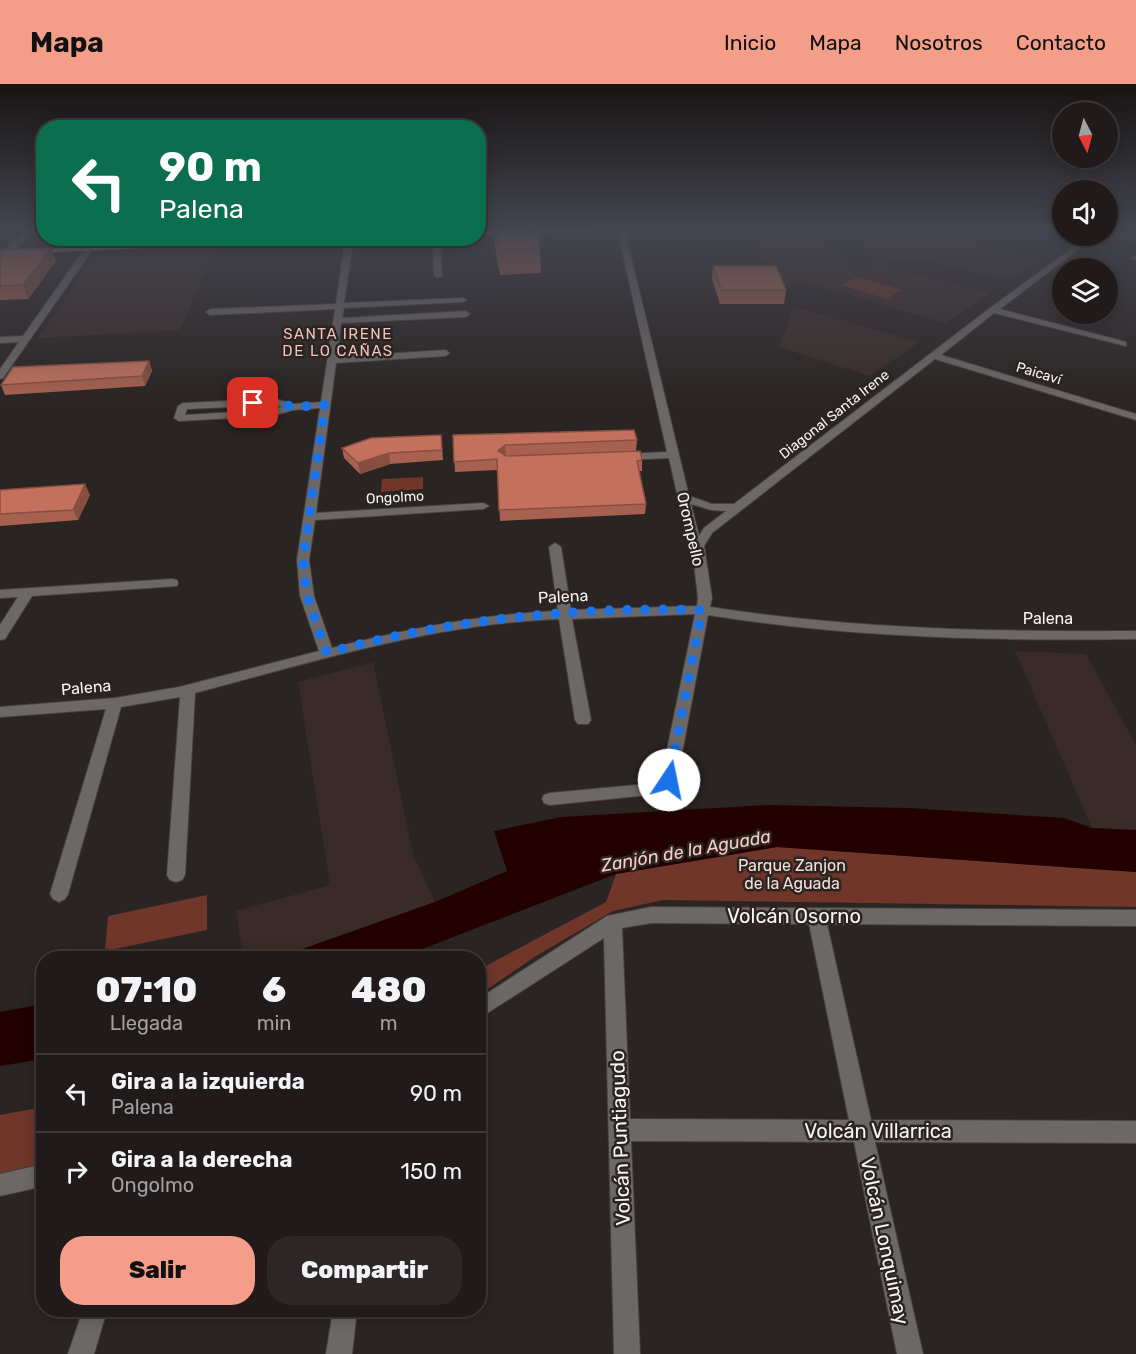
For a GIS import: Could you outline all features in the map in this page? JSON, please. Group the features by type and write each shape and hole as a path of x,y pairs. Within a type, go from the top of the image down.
{"street":[{"path":"0,376 62,287"},
{"path":"327,653 307,596 303,578 303,551 342,287"},
{"name":"Orompello","path":"550,799 663,789 669,780 705,598 698,546 692,534 632,287"},
{"name":"Diagonal Santa Irene","path":"698,546 708,531 1024,287"},
{"path":"210,312 463,300"},
{"path":"993,310 1123,344"},
{"path":"337,321 466,314"},
{"path":"0,340 26,339"},
{"path":"332,360 445,353"},
{"name":"Paicaví","path":"934,356 1136,417"},
{"path":"292,407 276,402 183,406 179,418 272,413 292,407 325,405"},
{"path":"611,458 673,455"},
{"path":"683,498 711,507 737,508"},
{"name":"Ongolmo","path":"309,517 483,506"},
{"path":"555,547 564,614 583,720"},
{"path":"0,594 172,583"},
{"path":"0,636 28,592"},
{"name":"Palena","path":"0,712 116,703 188,690 395,636 445,627 564,614 702,610 784,623 932,633 1021,636 1136,635"},
{"path":"176,875 188,690"},
{"path":"59,894 116,703"},
{"name":"Volcán Osorno","path":"486,1005 613,922 651,915 1136,918"},
{"name":"Volcán Lonquimay","path":"816,916 910,1354"},
{"name":"Volcán Puntiagudo","path":"613,922 627,1354"},
{"name":"Volcán Villarrica","path":"620,1130 1136,1132"},
{"path":"0,1185 36,1177"},
{"path":"81,1354 93,1317"},
{"path":"339,1354 344,1317"}],"shaded area":[{"path":"73,287 198,287 180,330 38,338"},
{"path":"822,287 968,287 991,293 946,323"},
{"path":"794,307 919,342 870,376 779,347"},
{"path":"1015,651 1086,654 1136,745 1136,830 1092,828"},
{"path":"373,662 413,854 435,902 297,951 242,951 236,911 330,885 298,682"}],"green space":[{"path":"848,287 893,287 902,290 887,299"},
{"path":"423,477 423,489 381,492 382,479"},
{"name":"Parque Zanjon de la Aguada","path":"777,847 1136,872 1136,907 663,900 613,911 536,956 486,990 486,966 606,902 616,874"},
{"path":"207,895 207,930 105,951 108,916"},
{"path":"36,1108 36,1173 0,1182 0,1115"}],"water":[{"name":"Zanjón de la Aguada","path":"768,805 909,808 1064,818 1092,828 1136,830 1136,872 777,847 616,874 417,951 297,951 435,902 507,871 494,831 561,817"},
{"path":"36,1005 36,1060 0,1066 0,1012"}],"building":[{"path":"720,287 785,287 786,290 721,290"},
{"path":"149,361 142,376 1,385 13,367"},
{"path":"634,430 637,440 505,445 498,451 506,456 640,451 642,460 637,461 646,504 499,510 497,459 454,462 453,435"},
{"path":"441,435 442,450 389,453 358,463 342,448 371,438"},
{"path":"85,484 73,510 0,514 0,490"}],"district":[{"name":"SANTA IRENE DE LO CAÑAS","path":"338,342"}],"route":[{"path":"253,403 276,402 292,407 325,405 303,551 303,578 327,653 435,628 505,618 702,610 669,780"}]}
